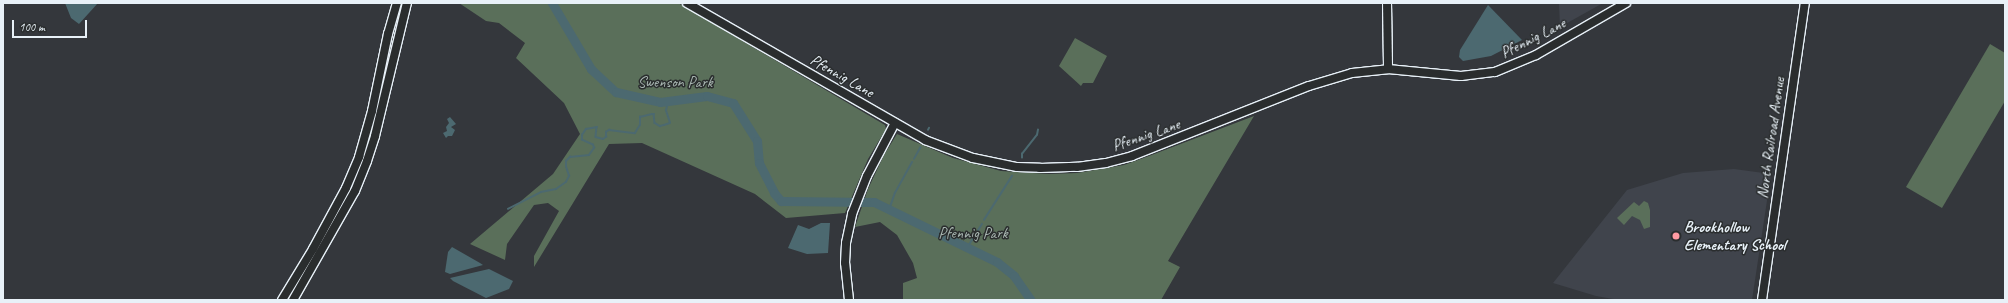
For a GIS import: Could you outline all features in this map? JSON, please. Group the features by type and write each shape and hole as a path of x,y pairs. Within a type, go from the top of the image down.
{"street":[{"path":"293,300 355,191 367,161 376,136 406,3"},
{"name":"Pfennig Lane","path":"687,3 925,140 973,158 1017,166 1040,168 1077,167 1106,163 1157,148 1340,76 1388,69 1461,76 1495,72 1536,55 1626,3"},
{"path":"1387,3 1388,69"},
{"name":"North Railroad Avenue","path":"1762,300 1805,3"},
{"path":"396,7 402,20"},
{"path":"282,300 339,202 359,158 372,111 396,7"},
{"path":"849,300 845,263 846,243 852,214 867,176 895,123"}],"shaded area":[{"path":"1559,3 1603,3 1560,27"},
{"name":"Brookhollow Elementary School","path":"1734,169 1771,174 1752,300 1619,300 1596,296 1553,283 1627,190 1683,173"}],"green space":[{"name":"Swenson Park","path":"459,3 678,3 885,125 886,129 868,159 845,213 786,218 755,194 642,143 609,144 534,267 534,256 559,211 548,203 534,205 507,244 505,260 470,244 553,174 580,134 564,103 516,58 525,43 499,23 486,21"},
{"path":"1075,38 1107,56 1093,83 1083,83 1081,86 1059,66"},
{"path":"1990,44 2005,53 2005,101 1942,208 1906,187"},
{"name":"Pfennig Park","path":"1254,116 1168,261 1180,267 1161,300 903,300 903,283 917,278 913,263 897,235 880,222 855,227 868,189 884,155 897,134 953,158 1001,171 1049,174 1077,173 1124,165"},
{"path":"1644,201 1648,203 1650,210 1650,227 1644,229 1640,220 1632,216 1624,225 1617,218 1634,202 1639,206"}],"water":[{"path":"65,3 98,3 79,24 71,18"},
{"path":"1488,5 1522,40 1491,56 1463,61 1459,57 1460,50"},
{"path":"450,117 456,124 451,127 455,130 452,136 448,136 446,138 443,133 447,131 446,127 449,123 447,119"},
{"path":"821,223 830,223 828,253 807,254 788,248 798,225 809,229"},
{"path":"452,247 483,265 450,274 445,272 448,252"},
{"path":"489,269 513,281 509,289 486,298 450,278"}],"waterway":[{"path":"552,3 591,69 616,92 660,102 707,96 733,103 757,141 759,163 774,193 781,201 874,202 997,262 1014,276 1031,300"},
{"path":"508,209 541,192 556,189 566,182 569,176 566,161 570,157 589,155 594,148 593,145 582,140 582,135 586,129 597,127 596,137 603,139 606,137 606,132 609,130 635,133 640,125 640,117 652,114 654,114 655,123 660,126 670,123 666,111 668,101"},
{"path":"1022,158 1022,154 1037,135 1038,130"},
{"path":"914,159 920,148"},
{"path":"889,210 895,193 912,162"},
{"path":"984,220 1012,176"},
{"path":"967,248 982,224"}],"place":[{"name":"Brookhollow Elementary School","path":"1676,236"}]}
